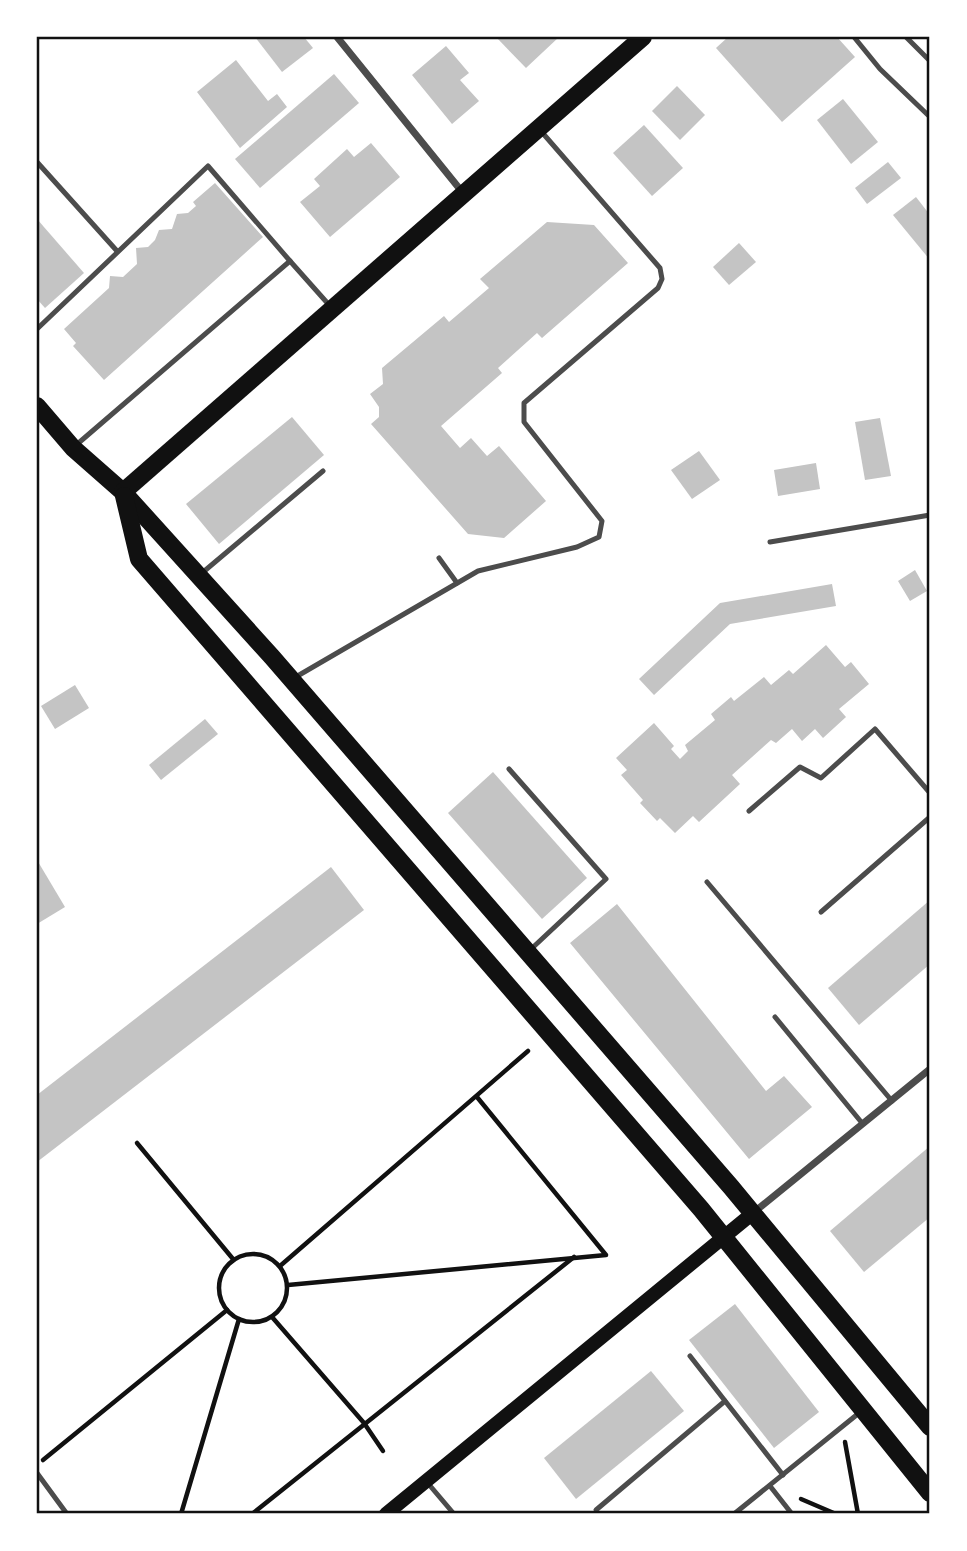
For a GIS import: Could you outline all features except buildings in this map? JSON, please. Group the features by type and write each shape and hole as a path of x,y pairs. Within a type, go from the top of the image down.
{"main road":[{"path":"123,492 643,37"},
{"path":"38,409 73,448 123,492 292,680 753,1213 930,1427"},
{"path":"123,492 139,559 723,1238 930,1493"},
{"path":"386,1514 753,1213"}],"street":[{"path":"337,37 463,193"},
{"path":"753,1213 929,1072"}],"lane":[{"path":"854,37 880,69 930,117"},
{"path":"906,37 930,61"},
{"path":"292,680 478,571 578,547 599,537 601,521 524,422 524,403 658,288 662,279 660,268 538,128"},
{"path":"37,162 117,251"},
{"path":"37,330 208,166 332,308"},
{"path":"73,448 290,261"},
{"path":"200,576 323,471"},
{"path":"770,542 930,515"},
{"path":"439,558 457,583"},
{"path":"749,811 800,767 821,778 875,729 930,793"},
{"path":"509,769 606,879 526,953"},
{"path":"821,912 930,817"},
{"path":"707,883 892,1101"},
{"path":"775,1017 862,1124"},
{"path":"690,1356 783,1475"},
{"path":"596,1510 724,1401"},
{"path":"734,1514 864,1410"},
{"path":"37,1473 67,1514"},
{"path":"426,1481 454,1514"},
{"path":"770,1486 792,1514"}],"path":[{"path":"280,1266 528,1051"},
{"path":"288,1285 606,1255 477,1097"},
{"path":"137,1143 233,1259"},
{"path":"250,1253 268,1256 280,1266 288,1285 284,1305 272,1317 258,1322 239,1319 227,1310 219,1295 222,1273 233,1259 250,1253"},
{"path":"253,1514 574,1257"},
{"path":"37,1465 227,1310"},
{"path":"272,1317 364,1423 383,1451"},
{"path":"181,1514 239,1319"},
{"path":"842,1427 858,1514"}]}
